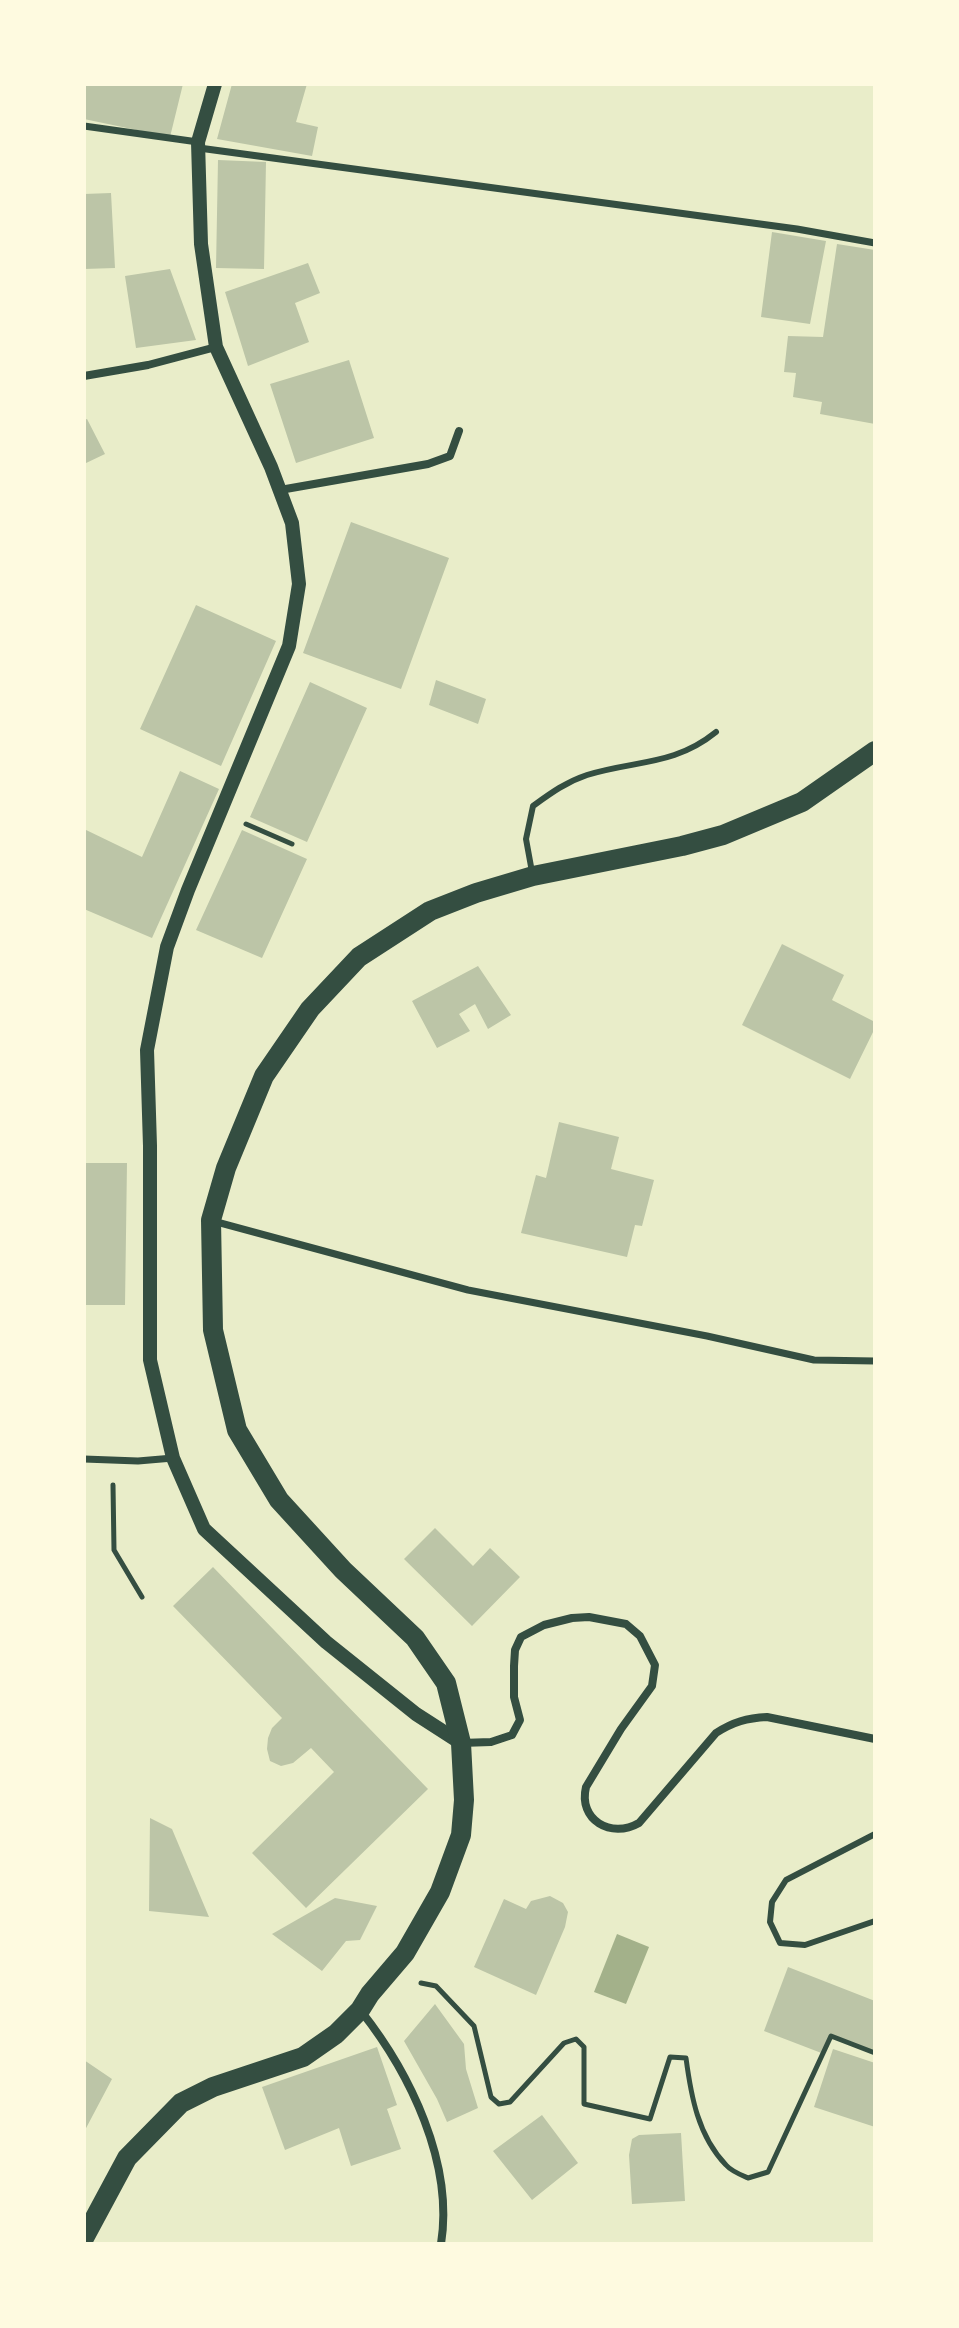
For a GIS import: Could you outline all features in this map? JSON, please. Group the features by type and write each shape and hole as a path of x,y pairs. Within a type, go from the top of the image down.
{"main road":[{"path":"84,2238 127,2158 181,2103 213,2087 303,2057 336,2034 360,2010 405,1953 440,1892 461,1835 464,1800 461,1743 446,1683 415,1638 343,1570 279,1500 237,1430 213,1330 211,1220 226,1168 264,1076 310,1009 359,957 430,911 533,876 723,835 802,802 875,751"}],"street":[{"path":"215,84 199,145 201,244 216,347 292,523 299,584 289,646 167,947 147,1050 150,1360 173,1458 204,1529 326,1642 416,1714 461,1743 491,1742 512,1735 520,1720 514,1697 514,1666 515,1650 521,1637 544,1625 589,1617 626,1624 640,1636 655,1665 652,1686 586,1787 583,1797 586,1807 601,1825 613,1830 626,1830 639,1823 716,1733 730,1724 767,1717 875,1739"},
{"path":"84,126 797,229 875,243"},
{"path":"84,376 148,365 216,347"},
{"path":"280,490 428,464 450,456 459,431"},
{"path":"211,1220 468,1290 814,1360 875,1361"},
{"path":"84,1459 173,1458"},
{"path":"360,2010 385,2041 406,2083 442,2175 441,2244"}],"lane":[{"path":"533,876 526,839 533,806 560,786 588,775 678,755 701,744 716,732"},
{"path":"875,1834 786,1880 772,1902 770,1922 780,1943 805,1945 875,1921"}],"path":[{"path":"221,812 292,844"},
{"path":"113,1461 114,1550 142,1597"},
{"path":"380,1984 417,1982 436,1986 474,2026 491,2097 499,2104 510,2102 564,2043 576,2039 584,2047 584,2104 650,2119 670,2057 686,2058 692,2103 703,2130 727,2167 748,2178 768,2172 831,2036 875,2053"}],"shaded area":[{"path":"617,1934 649,1947 626,2004 594,1992"}],"building":[{"path":"84,84 183,84 170,137 84,119"},
{"path":"232,84 307,84 296,122 318,127 312,156 217,139"},
{"path":"218,160 266,162 264,269 216,268"},
{"path":"111,193 115,268 84,269 84,194"},
{"path":"772,232 826,241 810,324 761,317"},
{"path":"837,244 875,250 875,424 820,414 822,402 793,397 796,373 784,372 788,336 823,337"},
{"path":"308,263 320,293 295,303 309,342 248,366 225,292"},
{"path":"170,269 196,340 136,348 125,276"},
{"path":"349,360 374,438 296,463 270,384"},
{"path":"87,419 105,454 84,464 84,420"},
{"path":"351,522 449,558 401,689 303,653"},
{"path":"196,605 276,641 221,766 140,729"},
{"path":"436,680 486,699 478,724 429,705"},
{"path":"310,682 367,708 307,842 250,817"},
{"path":"180,771 219,789 152,938 84,909 84,829 142,857"},
{"path":"242,830 307,859 262,958 196,930"},
{"path":"782,944 844,975 832,1000 875,1022 875,1028 850,1079 742,1025"},
{"path":"478,966 511,1015 488,1029 475,1004 459,1014 470,1031 437,1048 412,1001"},
{"path":"559,1122 619,1137 611,1169 654,1180 642,1226 635,1225 627,1257 521,1233 536,1175 546,1178"},
{"path":"84,1163 127,1163 125,1305 84,1305"},
{"path":"435,1528 473,1566 490,1548 520,1577 472,1626 404,1559"},
{"path":"213,1567 428,1789 306,1908 252,1853 334,1772 311,1748 293,1763 281,1766 270,1761 268,1738 272,1728 282,1718 173,1606"},
{"path":"150,1818 172,1829 209,1917 149,1911"},
{"path":"550,1896 563,1903 568,1912 565,1927 536,1995 474,1967 504,1899 526,1909 531,1901"},
{"path":"335,1898 377,1906 360,1940 346,1941 322,1971 272,1934"},
{"path":"788,1967 875,2001 875,2053 831,2036 824,2054 764,2031"},
{"path":"435,2004 464,2044 466,2069 478,2108 447,2122 404,2041"},
{"path":"377,2047 397,2105 387,2109 401,2149 351,2166 339,2128 285,2150 262,2087"},
{"path":"833,2049 875,2063 875,2127 814,2107"},
{"path":"84,2060 112,2079 84,2132"},
{"path":"542,2115 578,2163 532,2200 493,2151"},
{"path":"681,2133 685,2201 632,2204 629,2155 632,2139 639,2135"}]}
